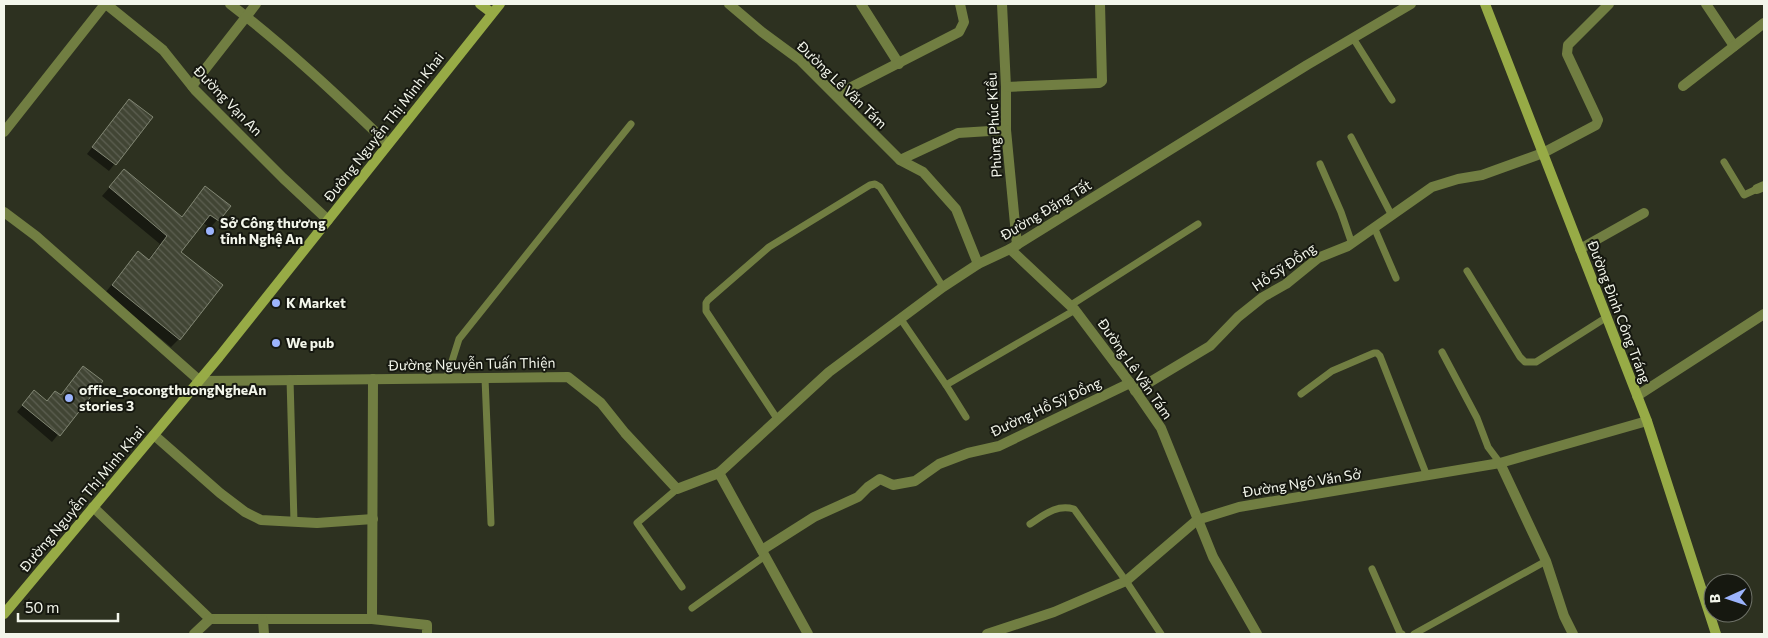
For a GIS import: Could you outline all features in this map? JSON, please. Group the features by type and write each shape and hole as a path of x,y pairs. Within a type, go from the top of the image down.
{"main road":[{"path":"480,4 492,13"},
{"name":"Đường Nguyễn Thị Minh Khai","path":"4,614 200,381 500,4"},
{"name":"Đường Đinh Công Tráng","path":"1485,4 1647,422 1716,634"}],"street":[{"name":"Đường Vạn An","path":"105,4 163,50 192,86 283,178 328,220"},
{"path":"4,132 105,4"},
{"path":"230,4 265,31 330,88 388,144"},
{"path":"192,86 256,4"},
{"name":"Đường Lê Văn Tám","path":"729,4 762,32 800,60 900,160 923,172 956,209 978,264"},
{"path":"861,4 899,64"},
{"path":"836,96 959,32 964,22 960,4"},
{"name":"Phùng Phúc Kiều","path":"1002,4 1006,130 1013,247"},
{"path":"1006,87 1099,83 1102,81 1100,4"},
{"name":"Đường Đặng Tất","path":"719,473 828,372 943,287 978,264 1013,247 1411,4"},
{"name":"Hồ Sỹ Đồng","path":"1133,387 1210,346 1238,317 1286,284 1318,258 1352,244 1432,187 1458,179 1482,175 1543,153 1598,124 1598,120 1567,54 1567,48 1609,4"},
{"path":"1706,4 1734,46"},
{"path":"1683,86 1764,23"},
{"path":"900,160 958,133 1006,130"},
{"path":"4,212 36,236 200,381"},
{"path":"1580,249 1644,212"},
{"name":"Đường Lê Văn Tám","path":"1013,247 1073,308 1133,387 1161,428 1213,557 1257,634"},
{"path":"1637,396 1764,314"},
{"name":"Đường Nguyễn Tuấn Thiện","path":"200,381 568,377 601,403 625,433 677,489"},
{"path":"372,619 373,379"},
{"name":"Đường Hồ Sỹ Đồng","path":"764,553 814,517 858,497 880,479 894,485 915,481 939,464 968,453 999,446 1133,387"},
{"name":"Đường Ngô Văn Sở","path":"987,634 1054,612 1126,581 1197,520 1239,507 1500,463 1647,422"},
{"path":"154,435 220,493 245,512 262,520 317,523 373,519"},
{"path":"1500,463 1546,560 1564,616 1573,634"},
{"path":"677,489 719,473 807,634"},
{"path":"93,507 210,619 372,619 427,625 427,634"},
{"path":"194,634 210,619"},
{"path":"263,620 264,634"}],"lane":[{"path":"1353,38 1392,100"},
{"path":"447,377 459,339 631,124"},
{"path":"1351,137 1392,216"},
{"path":"1724,162 1744,195 1761,187"},
{"path":"1320,164 1333,191 1352,244"},
{"path":"778,420 706,311 708,300 769,247 870,185 875,184 880,187 943,287"},
{"path":"946,385 1073,308 1198,224"},
{"path":"1374,227 1396,278"},
{"path":"1467,271 1520,357 1525,362 1536,362 1607,318"},
{"path":"900,318 966,417"},
{"path":"1442,352 1477,418 1488,447 1500,463"},
{"path":"1301,394 1332,371 1377,353 1380,356 1427,476"},
{"path":"485,378 491,524"},
{"path":"290,379 294,522"},
{"path":"677,489 637,523 682,587"},
{"path":"1030,524 1057,507 1074,509 1126,581 1160,634"},
{"path":"692,608 764,553"},
{"path":"1414,634 1546,560"},
{"path":"1372,569 1402,634"}],"building":[{"path":"129,99 153,117 116,165 92,147"},
{"path":"124,169 182,217 205,186 231,206 219,221 210,215 181,252 223,285 180,340 112,285 138,251 149,260 167,236 109,187"},
{"name":"office_socongthuongNgheAn stories 3","path":"83,366 103,381 60,436 22,405 34,390 47,401 55,391 61,395"}],"place":[{"name":"Sở Công thương tỉnh Nghệ An","path":"210,231"},
{"name":"K Market","path":"276,303"},
{"name":"We pub","path":"276,343"},
{"name":"office_socongthuongNgheAn stories 3","path":"69,398"}]}
